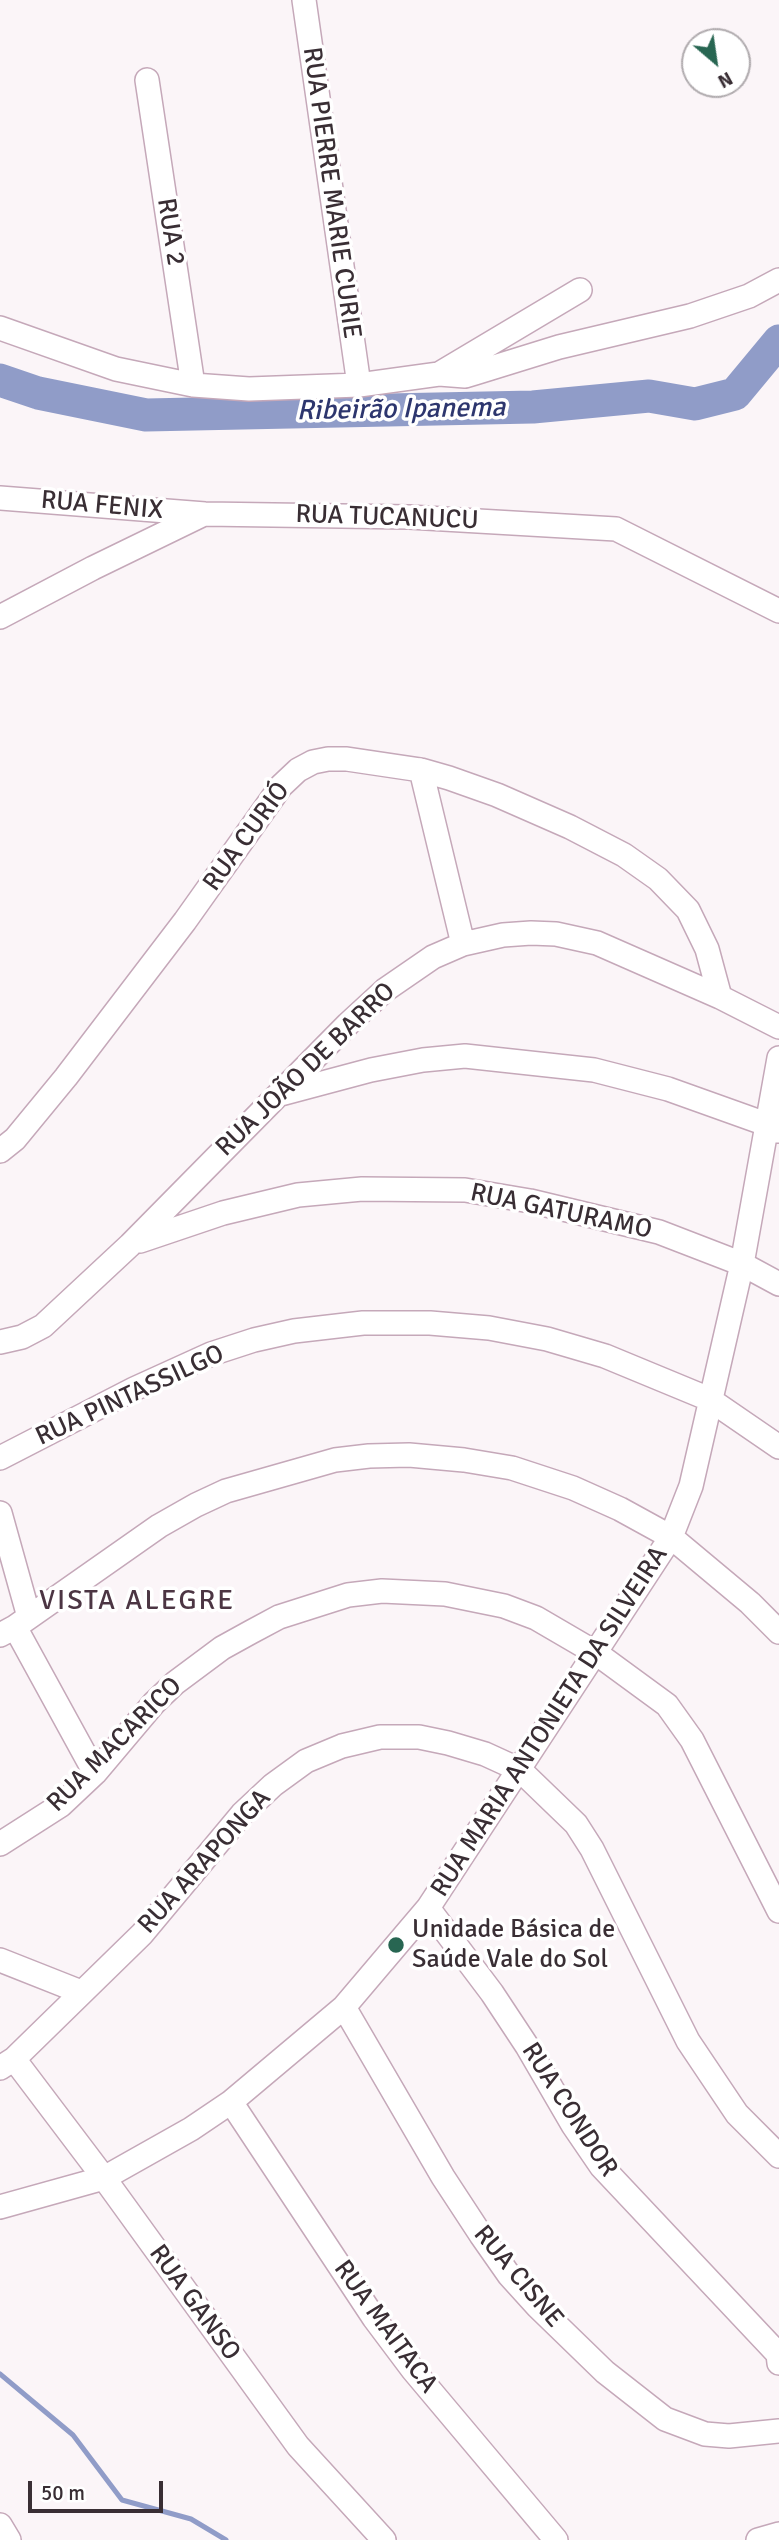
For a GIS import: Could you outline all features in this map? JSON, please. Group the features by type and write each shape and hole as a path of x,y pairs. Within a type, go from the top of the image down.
{"street":[{"name":"RUA PIERRE MARIE CURIE","path":"304,0 359,385"},
{"name":"RUA 2","path":"147,80 193,385"},
{"path":"0,328 116,369 193,385 249,389 359,385 439,374 464,376 559,347 690,316 749,296 779,280"},
{"path":"439,374 580,290"},
{"name":"RUA FENIX","path":"0,498 205,514"},
{"name":"RUA TUCANUCU","path":"0,617 205,514 409,517 616,529 779,611"},
{"name":"RUA CURIÓ","path":"0,1151 15,1139 66,1077 186,921 281,786 313,762 347,759 421,770 497,795 570,827 624,855 658,878 674,893 698,928 707,949 720,997"},
{"path":"421,770 463,944"},
{"name":"RUA JOÃO DE BARRO","path":"0,1342 22,1337 43,1325 130,1245 278,1094 385,990 433,957 463,944 503,935 531,933 576,937 630,956 779,1027"},
{"path":"278,1094 371,1070 423,1060 465,1056 594,1070 668,1089 773,1128"},
{"name":"RUA MARIA ANTONIETA DA SILVEIRA","path":"0,2207 104,2178 191,2129 231,2102 344,2007 428,1908 671,1537 691,1486 773,1128 779,1058"},
{"name":"RUA GATURAMO","path":"130,1245 223,1213 298,1195 352,1190 436,1189 491,1193 659,1232 742,1264 779,1284"},
{"name":"RUA PINTASSILGO","path":"0,1458 153,1379 211,1354 294,1331 363,1323 430,1323 478,1327 547,1339 605,1356 709,1399 779,1447"},
{"path":"15,1626 159,1526 226,1491 335,1460 409,1455 512,1468 573,1488 620,1509 671,1537 750,1603 779,1632"},
{"path":"0,1513 15,1626 95,1773"},
{"name":"RUA MACARICO","path":"0,1844 61,1805 95,1773 154,1703 195,1667 222,1648 279,1617 348,1595 410,1591 474,1599 536,1618 596,1653 667,1705 681,1722 779,1911"},
{"name":"RUA ARAPONGA","path":"7,2064 142,1934 242,1814 273,1785 306,1761 342,1746 380,1737 419,1737 448,1742 485,1754 520,1770 576,1824 592,1849 688,2041 737,2114 779,2157"},
{"name":"RUA CONDOR","path":"428,1908 492,1993 601,2166 778,2357"},
{"path":"0,1961 81,1992"},
{"name":"RUA CISNE","path":"344,2007 443,2176 481,2235 509,2274 557,2326 605,2372 665,2419 705,2434 729,2436 779,2431"},
{"name":"RUA GANSO","path":"7,2064 104,2178 298,2446 384,2540"},
{"name":"RUA MAITACA","path":"231,2102 374,2318 556,2540"},
{"path":"0,2525 9,2540"},
{"path":"758,2540 779,2534"}],"waterway":[{"name":"Ribeirão Ipanema","path":"0,380 38,393 146,415 533,407 649,396 695,404 735,394 779,341"},
{"path":"0,2374 73,2435 122,2500 191,2519 226,2540"}],"place":[{"name":"Unidade Básica de Saúde Vale do Sol","path":"396,1945"}],"district":[{"name":"VISTA ALEGRE","path":"137,1602"}]}
